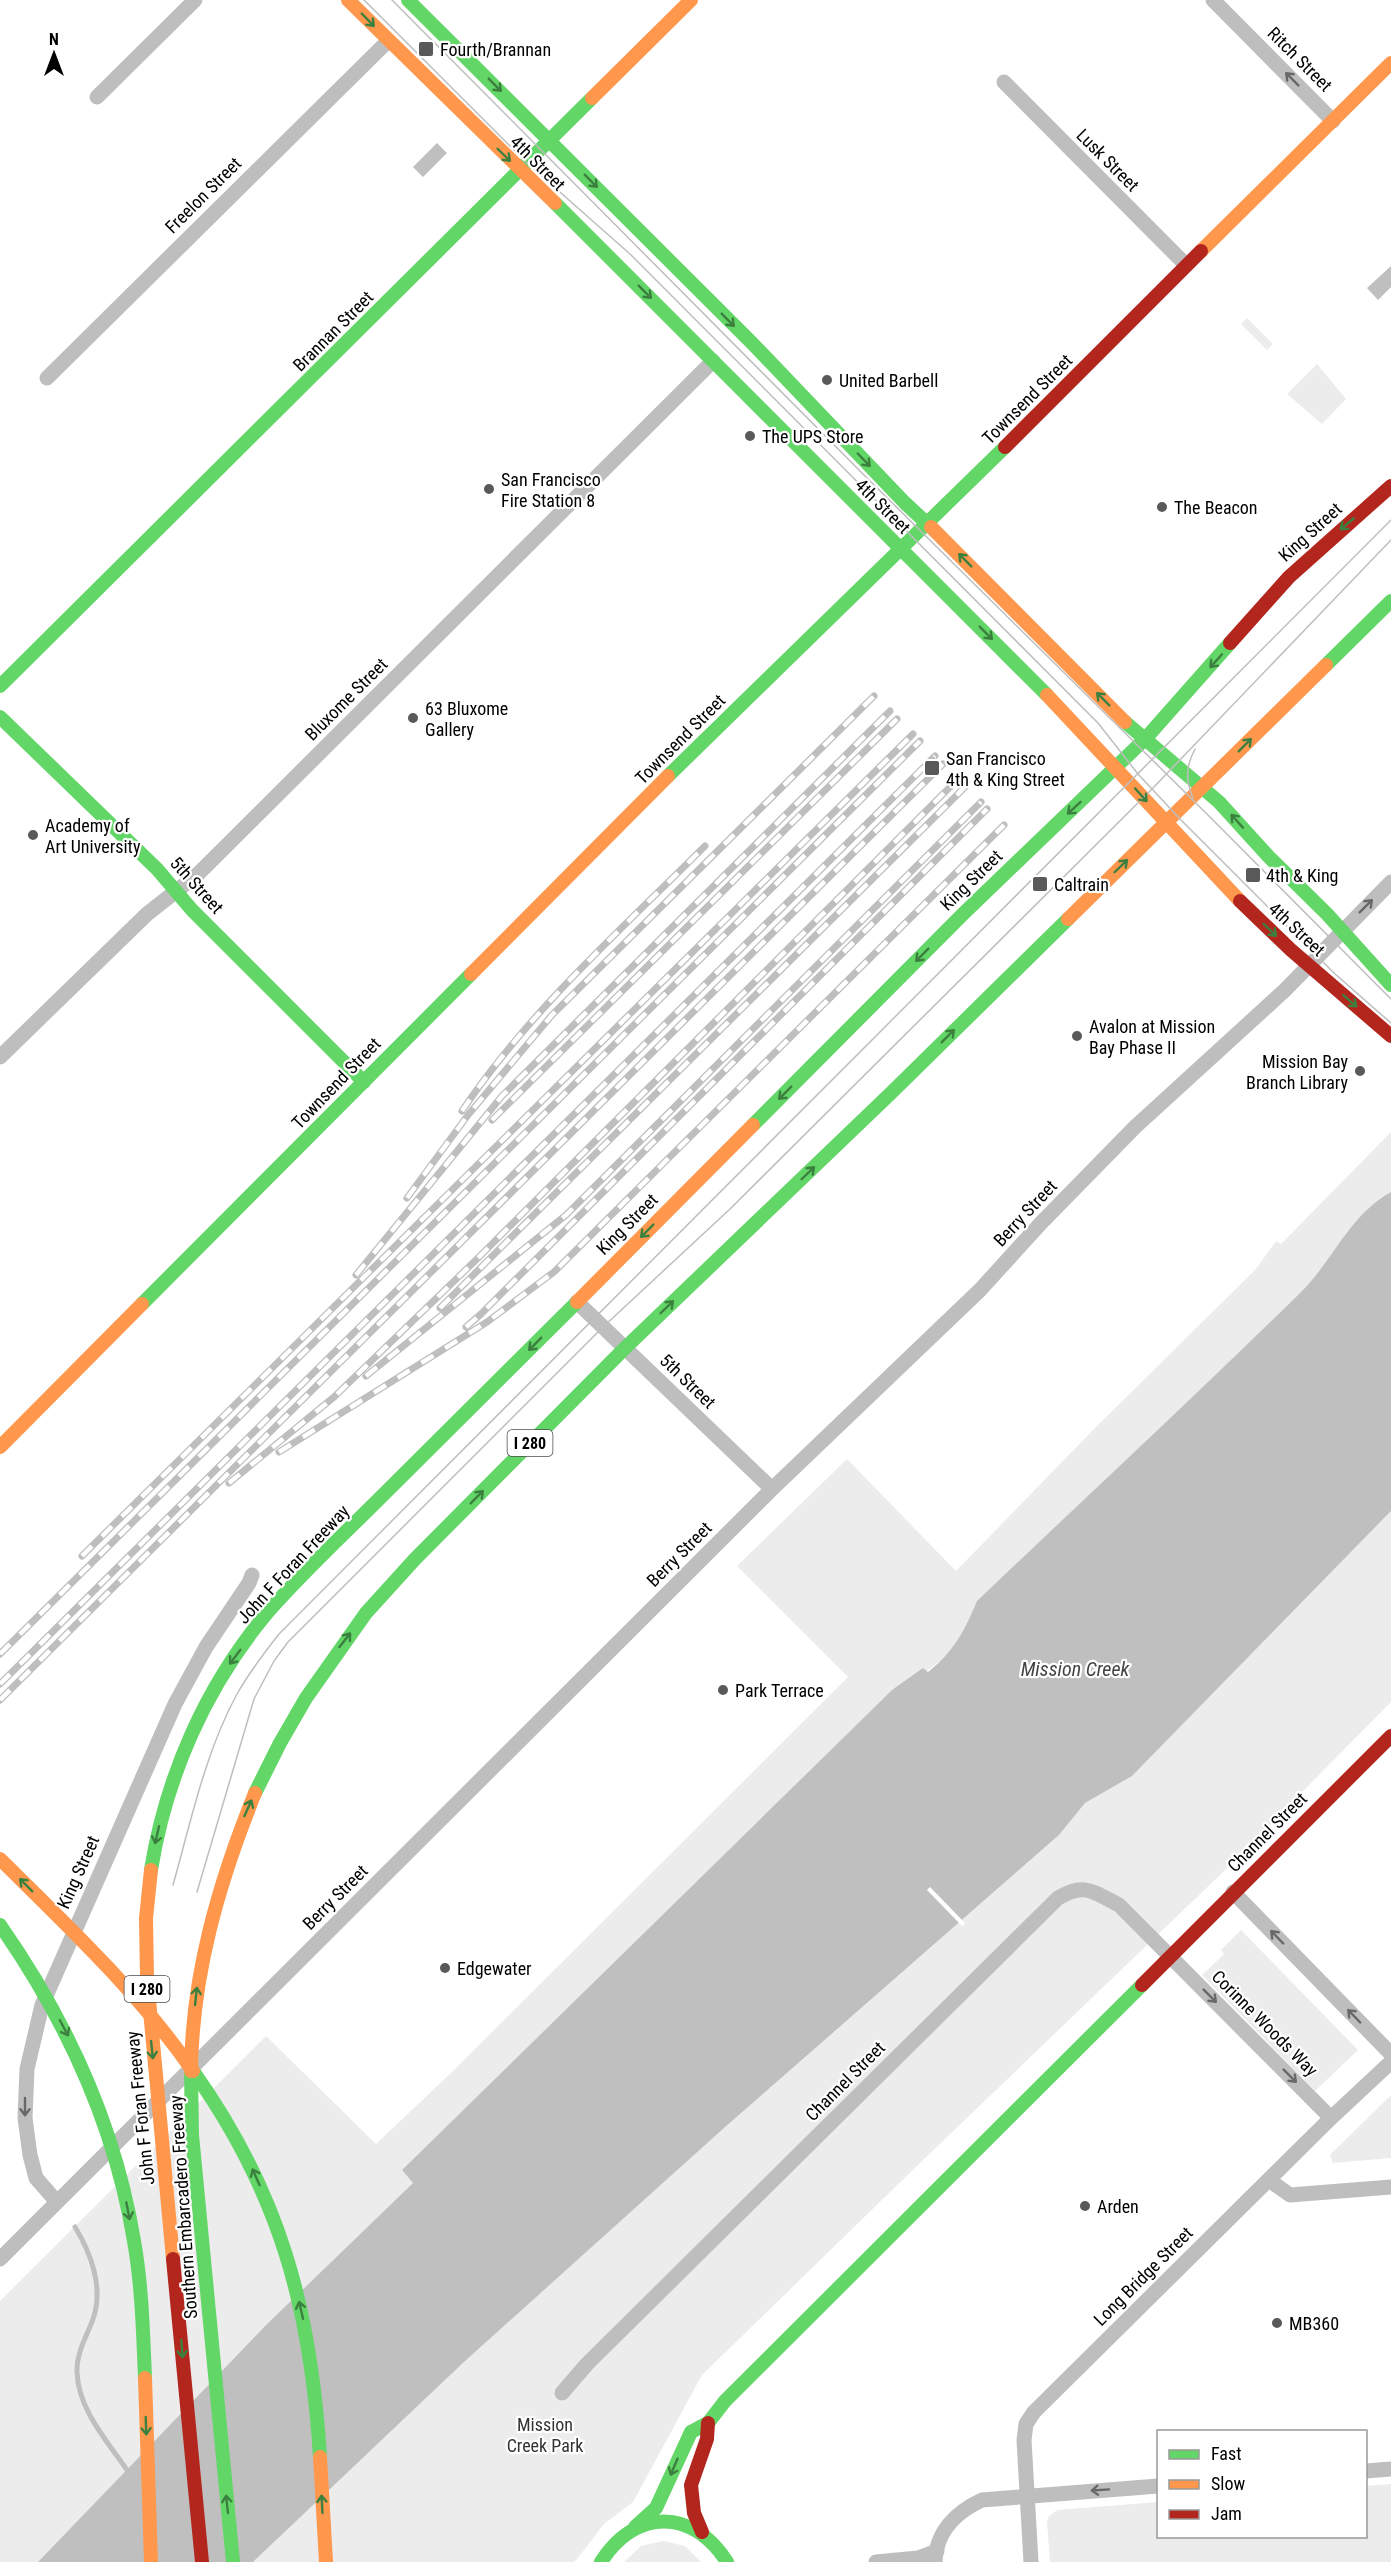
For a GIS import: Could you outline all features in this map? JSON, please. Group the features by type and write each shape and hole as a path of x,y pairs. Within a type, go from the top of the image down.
{"main road":[{"name":"4th Street","path":"348,0 1088,736 1232,893 1391,1036"},
{"name":"Brannan Street","path":"0,686 690,0"},
{"name":"4th Street","path":"417,3 926,523 1121,718 1204,786 1391,985"},
{"name":"Townsend Street","path":"0,1447 475,968 1391,63"},
{"name":"King Street","path":"577,1302 964,913 1146,738 1289,577 1391,486"},
{"path":"625,1348 883,1101 1391,601"},
{"name":"5th Street","path":"0,717 51,764 364,1082"},
{"name":"John F Foran Freeway","path":"202,2562 147,1978 146,1930 149,1882 157,1836 171,1785 194,1727 226,1669 266,1616 387,1491 577,1302"},
{"name":"Southern Embarcadero Freeway","path":"232,2562 192,2135 191,2064 195,2002 208,1934 224,1875 244,1819 269,1762 298,1709 331,1659 367,1612 435,1538 625,1348"},
{"name":"Channel Street","path":"601,2562 613,2543 656,2508 691,2432 708,2422 724,2401 1391,1736"},
{"path":"0,1859 105,1966 186,2059 225,2117 254,2171 278,2231 297,2290 309,2342 316,2395 326,2562"},
{"path":"0,1925 44,1990 71,2042 94,2093 125,2194 141,2293 151,2562"},
{"name":"Channel Street","path":"702,2532 694,2516 690,2490 693,2471 708,2441 708,2422"},
{"path":"635,2527 648,2522 676,2521 702,2532 724,2556"}],"street":[{"path":"97,97 195,0"},
{"name":"Ritch Street","path":"1213,0 1333,121"},
{"name":"Freelon Street","path":"47,378 388,40"},
{"name":"Lusk Street","path":"1004,81 1186,265"},
{"name":"Bluxome Street","path":"0,1057 147,914 206,866 713,361"},
{"name":"Berry Street","path":"0,2259 772,1489 980,1290 1134,1127 1284,991 1391,882"},
{"name":"5th Street","path":"577,1302 772,1489"},
{"name":"King Street","path":"57,2202 36,2178 26,2136 25,2092 30,2049 42,2006 175,1704 206,1647 252,1575"},
{"name":"Channel Street","path":"562,2393 596,2356 1058,1898 1074,1889 1084,1889 1119,1905 1171,1956"},
{"path":"1233,1892 1391,2054"},
{"name":"Corinne Woods Way","path":"1171,1956 1331,2118"},
{"name":"Long Bridge Street","path":"1031,2562 1024,2440 1026,2424 1034,2412 1331,2118 1391,2062"},
{"path":"1269,2180 1290,2195 1391,2187"},
{"path":"1367,2471 1391,2469"},
{"path":"876,2562 936,2556 943,2532 953,2518 982,2500 1157,2486"},
{"path":"724,2556 737,2562"}],"green space":[{"path":"1247,318 1273,344 1267,350 1241,324"},
{"path":"1317,364 1346,399 1322,424 1287,394"},
{"path":"1391,1132 1391,1192 1376,1202 1352,1226 1300,1293 978,1601 962,1633 946,1656 923,1673 892,1690 402,2170 413,2183 266,2325 38,2562 0,2562 0,2301 266,2036 376,2144 454,2070 848,1677 737,1566 847,1459 956,1571 1094,1429 1256,1269 1276,1241 1281,1244"},
{"name":"Mission Creek Park","path":"1391,1511 1391,1702 1221,1874 702,2375 633,2502 604,2524 574,2562 253,2562 464,2362 724,2128 1059,1835 1085,1803 1132,1776"},
{"path":"1241,1930 1358,2050 1315,2091 1202,1975 1224,1954 1221,1950"},
{"path":"1391,2095 1391,2158 1333,2163 1330,2155"},
{"path":"1391,2484 1391,2562 1050,2562 1047,2521 1049,2516 1057,2510 1157,2502 1157,2538 1367,2538 1367,2486"},
{"path":"663,2541 685,2546 701,2562 624,2562 641,2546"}],"water":[{"path":"437,143 447,153 423,177 413,167"},
{"path":"1391,266 1391,287 1378,300 1367,288"},
{"name":"Mission Creek","path":"1391,1192 1391,1511 1132,1776 1085,1803 1059,1835 724,2128 464,2362 253,2562 38,2562 266,2325 413,2183 402,2170 892,1690 923,1668 928,1672 937,1664 957,1640 977,1601 1300,1293 1352,1226 1376,1202"}],"pier":[{"path":"930,1887 965,1923 962,1926 927,1890"}],"waterway":[{"path":"75,2227 91,2259 97,2295 93,2319 78,2358 79,2386 88,2412 127,2470"}],"tram line":[{"path":"364,0 527,163 630,254 1098,723 1138,774 1181,820 1335,974 1391,1023"},
{"path":"392,0 862,473 1391,999"},
{"path":"173,1885 207,1763 216,1740 237,1694 279,1634 1391,520"},
{"path":"197,1892 254,1699 274,1661 288,1642 603,1327 730,1209 1152,789 1391,540"},
{"path":"1193,798 1188,773 1195,749"}],"railway":[{"path":"407,1198 468,1115 552,1015 874,696"},
{"path":"356,1275 502,1096 890,711"},
{"path":"492,1120 897,719"},
{"path":"82,1556 913,734"},
{"path":"0,1654 920,741"},
{"path":"0,1684 935,756"},
{"path":"0,1700 943,764"},
{"path":"229,1483 334,1397 478,1258 958,779"},
{"path":"440,1308 965,787"},
{"path":"366,1376 566,1215 981,802"},
{"path":"466,1327 987,809"},
{"path":"279,1452 487,1322 554,1272 1004,825"},
{"path":"462,1111 488,1074 546,1006 608,941 705,846"}],"traffic: fast":[{"path":"408,0 752,343 905,503 931,527"},
{"path":"0,686 592,98"},
{"path":"555,203 1047,695"},
{"path":"668,776 1005,447"},
{"path":"1326,665 1391,601"},
{"path":"753,1125 964,913 1146,738 1230,643"},
{"path":"0,717 157,869 192,910 364,1082"},
{"path":"1125,722 1219,802 1269,857 1327,914 1391,985"},
{"path":"625,1348 891,1093 1068,919"},
{"path":"142,1304 471,974"},
{"path":"151,1870 167,1800 178,1767 207,1702 245,1641 267,1613 308,1569 577,1302"},
{"path":"255,1793 306,1698 366,1613 415,1559 625,1348"},
{"path":"0,1925 47,1999 67,2037 101,2115 126,2198 137,2258 145,2378"},
{"path":"635,2527 656,2508 691,2432 708,2423 725,2401 1142,1985"},
{"path":"191,2071 192,2135 233,2562"},
{"path":"193,2071 223,2117 248,2162 269,2208 286,2254 309,2351 320,2457"},
{"path":"601,2562 615,2544 630,2532 647,2524 664,2522 681,2524 698,2532 713,2544 727,2562"}],"traffic: slow":[{"path":"348,0 555,203"},
{"path":"592,98 691,0"},
{"path":"1201,251 1391,63"},
{"path":"931,527 1125,722"},
{"path":"1068,919 1326,665"},
{"path":"1047,695 1240,901"},
{"path":"471,974 668,776"},
{"path":"577,1302 753,1125"},
{"path":"0,1447 142,1304"},
{"path":"191,2071 196,1999 210,1929 230,1860 255,1793"},
{"path":"0,1859 126,1987 193,2071"},
{"path":"151,1870 146,1918 147,1978 173,2259"},
{"path":"145,2378 151,2562"},
{"path":"320,2457 326,2562"}],"traffic: jam":[{"path":"1005,447 1201,251"},
{"path":"1230,643 1289,577 1391,486"},
{"path":"1240,901 1291,950 1391,1036"},
{"path":"1142,1985 1391,1736"},
{"path":"173,2259 202,2562"},
{"path":"702,2532 694,2513 691,2485 707,2439 708,2423"}],"place":[{"name":"Fourth/Brannan","path":"426,49"},
{"name":"United Barbell","path":"827,380"},
{"name":"The UPS Store","path":"750,436"},
{"name":"San Francisco Fire Station 8","path":"489,489"},
{"name":"The Beacon","path":"1162,507"},
{"name":"63 Bluxome Gallery","path":"413,718"},
{"name":"San Francisco 4th & King Street","path":"932,768"},
{"name":"Academy of Art University","path":"33,835"},
{"name":"4th & King","path":"1253,875"},
{"name":"Caltrain","path":"1040,884"},
{"name":"Avalon at Mission Bay Phase II","path":"1077,1036"},
{"name":"Mission Bay Branch Library","path":"1360,1071"},
{"name":"Park Terrace","path":"723,1690"},
{"name":"Edgewater","path":"445,1968"},
{"name":"Arden","path":"1085,2206"},
{"name":"MB360","path":"1277,2323"}]}
